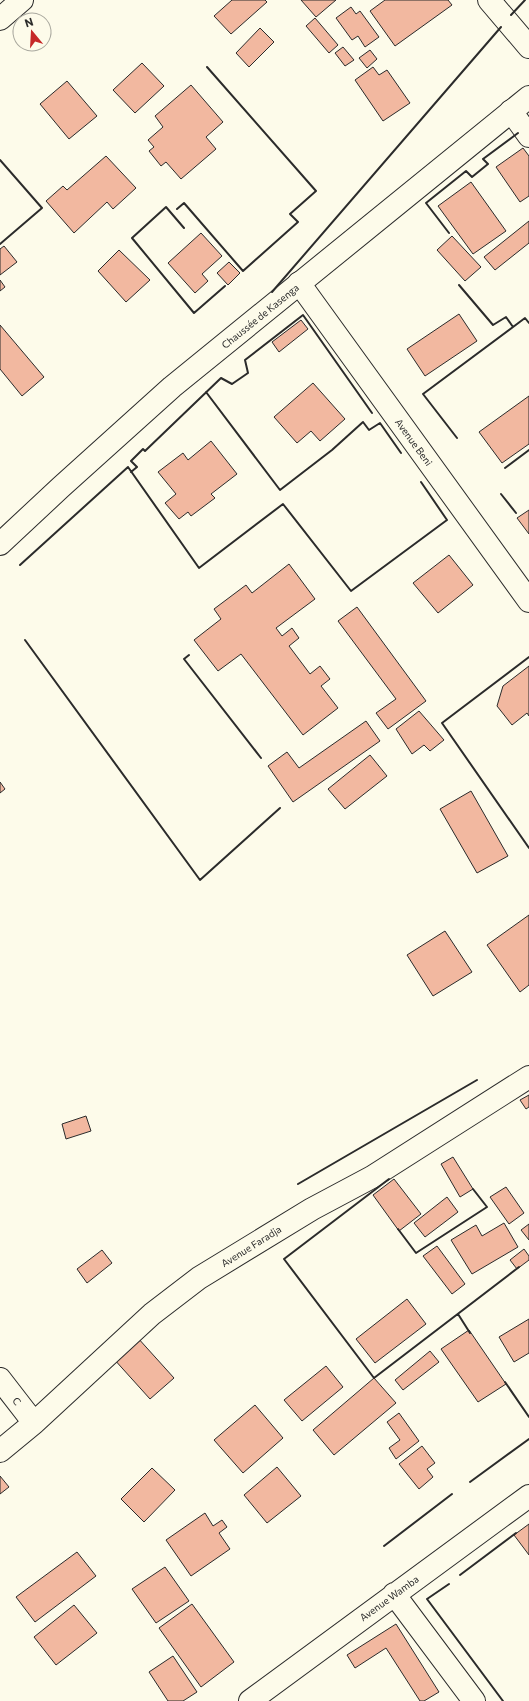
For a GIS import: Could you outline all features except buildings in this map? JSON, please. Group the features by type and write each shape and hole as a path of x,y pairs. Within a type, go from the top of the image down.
{"street":[{"path":"0,19 22,0"},
{"path":"489,0 529,46"},
{"name":"Chaussée de Kasenga","path":"0,544 60,487 172,387 529,97"},
{"path":"511,111 529,136"},
{"name":"Avenue Beni","path":"299,284 529,601"},
{"name":"Avenue Faradja","path":"0,1451 34,1423 152,1314 199,1278 305,1213 372,1177 529,1077"},
{"name":"C","path":"0,1379 34,1423"},
{"name":"Avenue Wamba","path":"250,1701 529,1496"},
{"path":"394,1594 474,1701"}],"wall":[{"path":"511,15 525,0"},
{"path":"272,292 501,27"},
{"path":"177,209 184,203 243,271 298,222 290,214 316,191 207,67"},
{"path":"449,233 426,203 466,171 472,177 488,164 483,159 518,133"},
{"path":"0,160 42,208 0,244"},
{"path":"184,228 166,207 132,238 194,313 225,286"},
{"path":"459,285 493,325 506,317 513,327"},
{"path":"131,472 137,467 131,461 143,449 145,451 221,378 232,384 248,373 245,360 303,315 372,413"},
{"path":"457,438 423,394 525,318 529,323"},
{"path":"206,392 280,490 332,450 363,422 369,430 380,423 401,453"},
{"path":"505,468 529,450"},
{"path":"20,565 128,467 199,568 283,504 351,591 447,520 421,482"},
{"path":"501,494 516,513"},
{"path":"25,640 200,880 280,808"},
{"path":"189,655 184,659 261,758"},
{"path":"529,657 442,723 529,848"},
{"path":"298,1184 477,1080"},
{"path":"389,1179 284,1259 374,1378 519,1267"},
{"path":"398,1229 416,1253 487,1207 473,1189"},
{"path":"458,1314 470,1333"},
{"path":"505,1382 529,1417"},
{"path":"470,1482 529,1439"},
{"path":"384,1546 452,1494"},
{"path":"460,1575 516,1533"},
{"path":"449,1584 427,1599 503,1701"}]}
